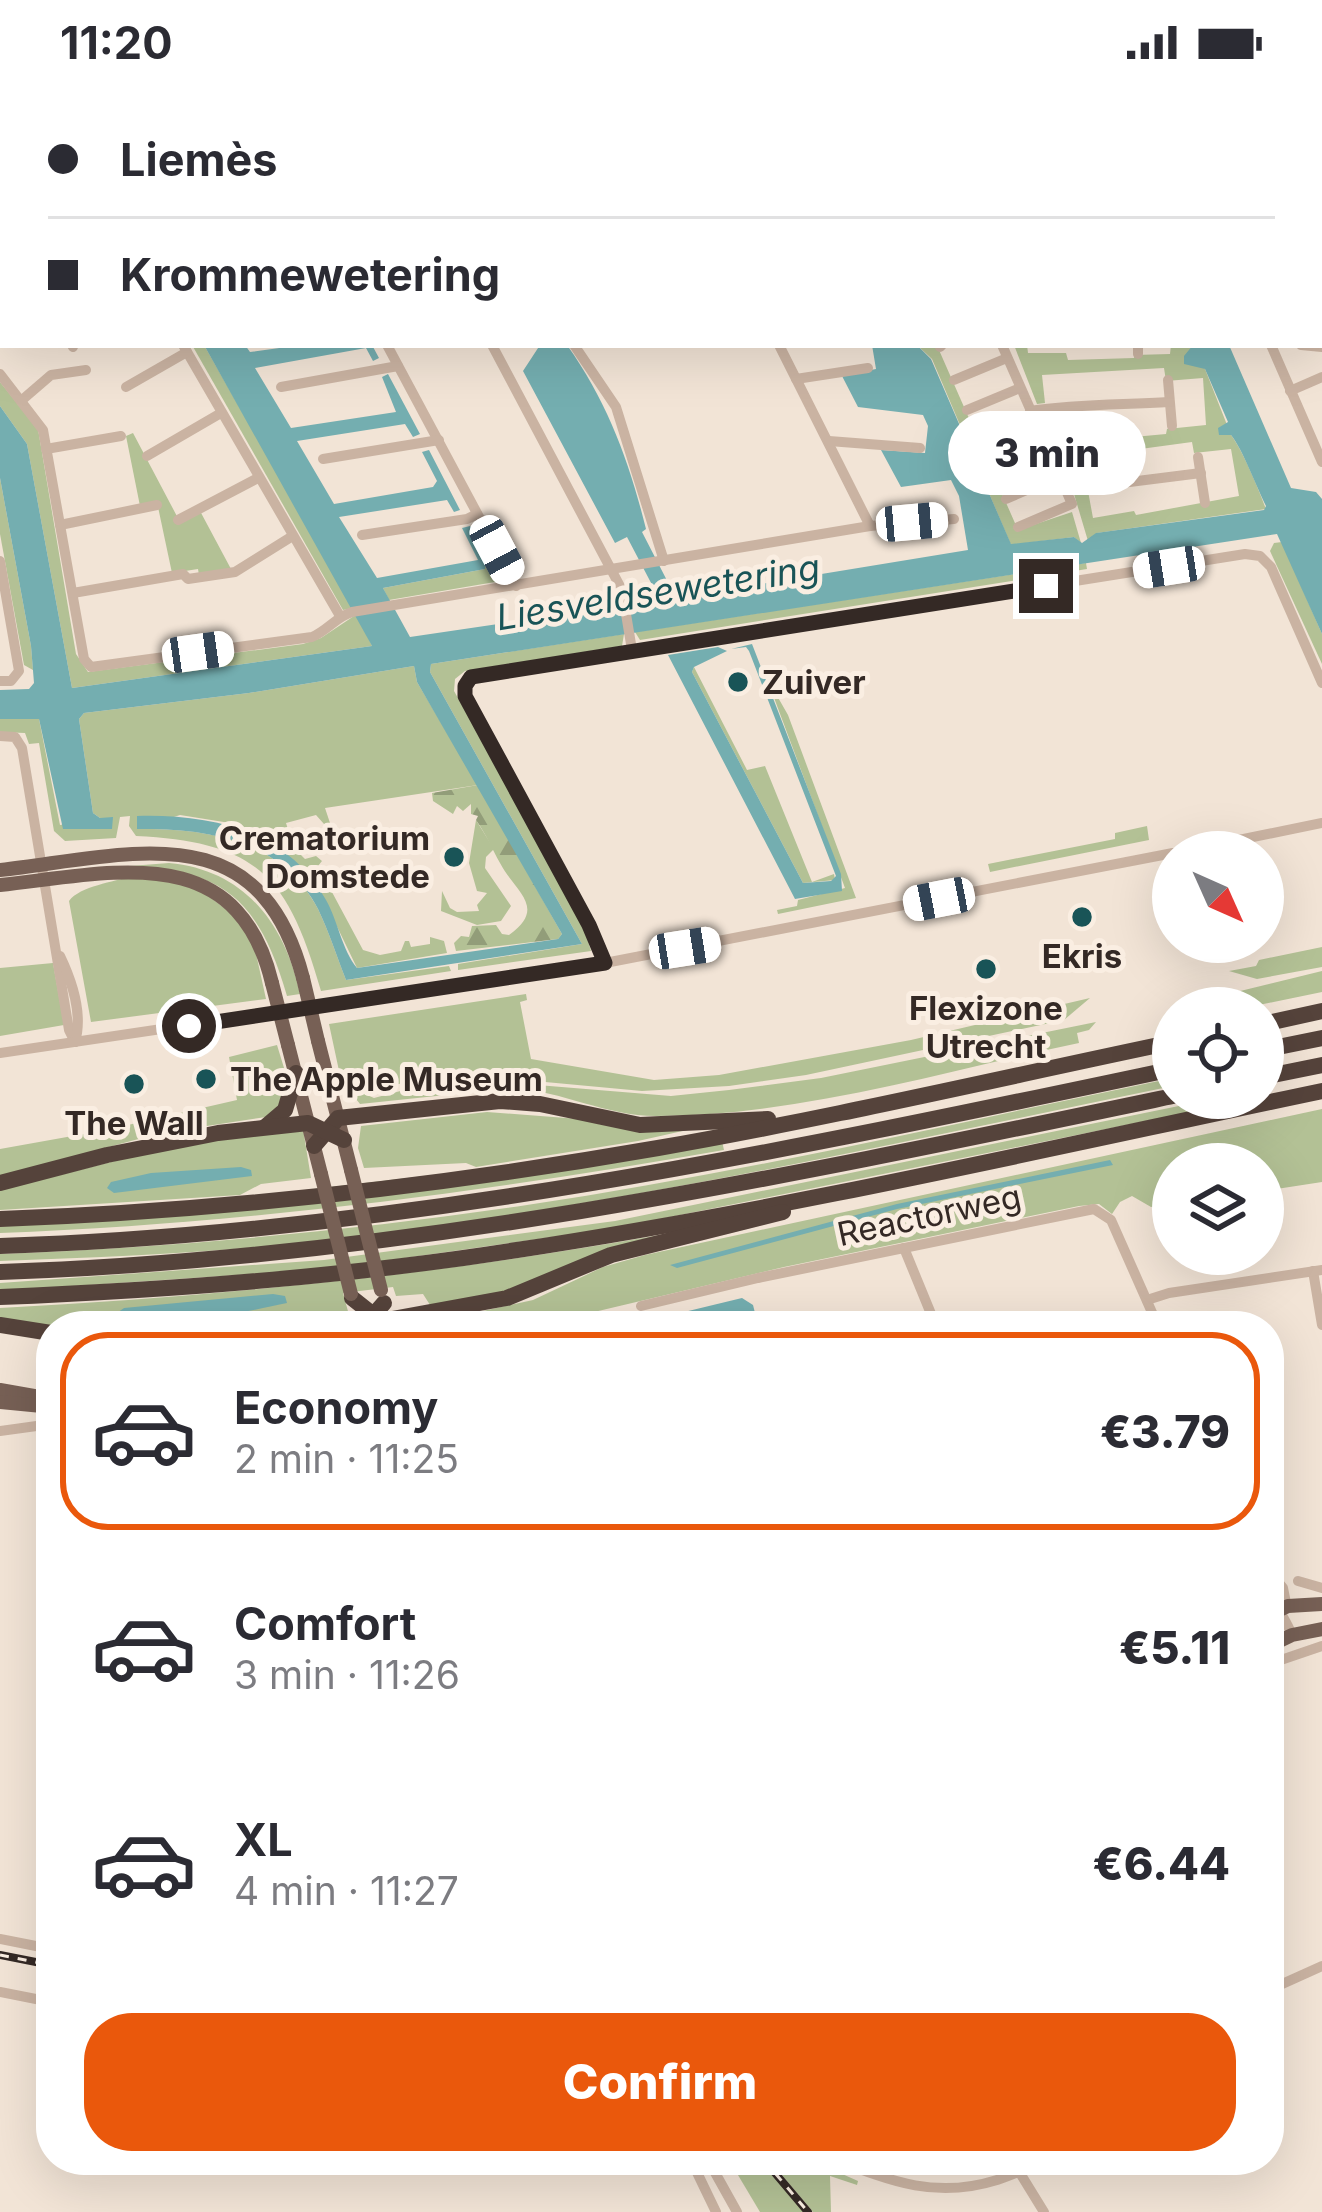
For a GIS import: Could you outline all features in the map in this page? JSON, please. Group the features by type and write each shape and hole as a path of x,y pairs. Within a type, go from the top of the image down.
{"highway":[{"path":"1284,1019 1322,1011"},
{"path":"1284,1046 1322,1038"},
{"path":"0,1219 319,1197 596,1158 805,1120 1152,1046"},
{"path":"1284,1073 1322,1065"},
{"path":"264,1127 285,1110 296,1073"},
{"path":"0,1246 325,1222 503,1200 715,1164 1152,1073"},
{"path":"0,1297 232,1283 512,1251 882,1182 1322,1090"},
{"path":"0,1271 260,1255 468,1231 737,1186 1152,1100"},
{"path":"0,1183 170,1141 500,1101 640,1124 805,1120"},
{"path":"324,1123 344,1140"},
{"path":"314,1146 324,1123"},
{"path":"424,1311 507,1298 611,1255 745,1224 882,1182"},
{"path":"352,1296 376,1311"},
{"path":"0,1325 36,1331"}],"main road":[{"path":"0,885 152,854 214,862 252,883 278,912 303,978 318,1041 324,1123"},
{"path":"0,870 156,872 194,881 221,895 243,916 260,943 296,1073 324,1123"},
{"path":"344,1140 384,1311"},
{"path":"314,1146 352,1296"},
{"path":"0,1390 36,1399"},
{"path":"0,1402 36,1403"},
{"path":"1284,1611 1322,1604"},
{"path":"1284,1639 1322,1629"}],"street":[{"path":"389,348 516,586"},
{"path":"494,348 612,570 625,604 631,644"},
{"path":"576,348 616,407 661,562"},
{"path":"780,348 871,526"},
{"path":"1272,348 1322,462"},
{"path":"126,387 185,349 291,537 346,614"},
{"path":"954,380 1005,351 1066,490 1072,504 1018,527"},
{"path":"281,387 398,366"},
{"path":"796,379 868,368"},
{"path":"22,400 51,375 86,370"},
{"path":"0,374 40,422 84,659 91,667 312,637 346,614 392,606 871,526 953,519"},
{"path":"1290,392 1322,377"},
{"path":"1168,380 1172,427"},
{"path":"967,410 1020,388"},
{"path":"980,439 1031,414 1096,402 1108,406 1169,402"},
{"path":"147,456 221,413"},
{"path":"46,449 121,436"},
{"path":"323,459 439,440"},
{"path":"830,440 920,448"},
{"path":"993,469 1046,447"},
{"path":"1198,457 1205,502"},
{"path":"1066,490 1201,473"},
{"path":"1006,499 1059,476"},
{"path":"178,520 258,478"},
{"path":"60,525 157,506"},
{"path":"362,535 477,514"},
{"path":"73,593 171,575 183,574 188,579 236,572 291,537"},
{"path":"605,963 465,696 471,677 631,644 1245,554 1261,556 1271,567 1322,683"},
{"path":"0,561 19,671 11,681 0,681"},
{"path":"0,736 15,737 22,748 68,1024 75,1042"},
{"path":"1283,831 1322,823"},
{"path":"0,1053 605,963 1152,858"},
{"name":"Reactorweg","path":"641,1306 1099,1210 1111,1220 1152,1311"},
{"path":"904,1248 930,1311"},
{"path":"1147,1300 1318,1270 1322,1325"},
{"path":"0,1431 36,1426"},
{"path":"1302,1584 1322,1588"},
{"path":"1284,1620 1292,1635"},
{"path":"1284,1659 1322,1646"},
{"path":"0,1939 36,1946"},
{"path":"1284,1983 1322,1966"},
{"path":"0,1991 36,1999"},
{"path":"698,2175 716,2212"},
{"path":"716,2175 736,2212"},
{"path":"874,2175 933,2191 1011,2175"},
{"path":"1023,2175 1044,2212"}],"green space":[{"path":"194,348 206,348 354,608 343,610"},
{"path":"920,348 939,350 1018,530 1072,512 1081,543 1074,537 1011,545 932,359"},
{"path":"1015,348 1027,348 1028,353 1066,353 1068,360 1134,358 1191,348 1189,352 1205,369 1266,509 1097,533 1088,541 1074,494 1088,491 1093,518 1239,496 1231,449 1194,453 1192,442 1074,458 1078,484 1073,485 1040,412 1055,410 1060,438 1166,434 1167,429 1206,425 1203,378 1166,381 1164,368 1042,375 1045,403 1037,404"},
{"path":"0,382 38,429 76,654 88,672 303,644 357,614 372,646 72,688 27,444 0,406"},
{"path":"133,433 180,522 200,511 231,569 199,575 198,569 172,573 158,507 140,506 126,436"},
{"path":"0,478 33,670 24,665 0,534"},
{"path":"1282,542 1322,634 1322,664 1270,551 1274,543"},
{"path":"486,556 495,582 389,600 383,588 485,569"},
{"path":"1086,563 1087,569 640,640 635,632"},
{"path":"624,634 622,646 465,671 455,679 454,691 579,910 591,951 458,970 458,964 582,944 430,672 431,664"},
{"path":"414,666 417,682 478,785 325,808 330,823 324,824 316,815 286,823 294,848 305,859 316,856 322,861 318,866 363,950 380,955 401,951 405,941 411,947 430,944 430,937 444,941 447,953 357,968 316,883 230,823 180,815 137,829 216,836 264,853 285,867 318,909 346,980 449,966 451,971 321,991 295,919 262,873 212,847 136,836 129,826 130,816 120,817 116,838 65,841 54,831 39,743 29,744 25,733 0,732 0,719 39,719 60,825 100,818 93,813 79,719 84,713"},
{"path":"694,667 747,770 765,766 812,882 834,874 835,880 803,883 692,672"},
{"path":"776,694 856,898 778,914 777,910 797,906 798,900 845,888"},
{"path":"478,785 562,934 558,939 456,951 454,943 461,936 469,937 472,926 496,925 509,935 526,916 525,899 500,863 478,816 471,814 471,804 463,811 457,806 453,814 433,801 432,793"},
{"path":"476,820 494,849 486,857 485,868 511,906 501,921 477,925 441,911 442,891 457,912 479,911 477,905 487,893 477,891 469,863"},
{"path":"1147,826 1149,840 990,872 988,864 1115,839 1115,833"},
{"path":"169,863 219,877 257,905 284,945 300,994 287,996 256,922 237,899 214,884 156,870 78,870"},
{"path":"132,876 195,886 239,919 255,949 266,999 91,1022 69,901 89,888"},
{"path":"1322,947 1322,967 1257,979 1229,971 1258,963 1284,963 1284,955"},
{"path":"53,963 64,1025 0,1036 0,968"},
{"path":"1322,971 1322,992 1284,1000 1284,987 1257,987"},
{"path":"526,994 527,1000 520,1002 531,1059 654,1080 719,1075 911,1040 1090,998 1064,1020 806,1075 729,1086 642,1091 513,1079 372,1085 367,1095 513,1083 671,1096 821,1078 1096,1022 1077,1033 1079,1043 816,1101 709,1114 638,1115 513,1088 360,1104 341,1080 329,1024"},
{"path":"277,1045 288,1081 287,1098 266,1117 161,1133 0,1176 0,1149 237,1100 229,1057"},
{"path":"1152,1082 1152,1090 748,1173 427,1228 279,1245 0,1261 0,1254 264,1237 396,1223 770,1162"},
{"path":"1322,1109 1322,1182 1284,1188 1284,1143 1164,1143"},
{"path":"1152,1111 1156,1119 616,1228 327,1269 0,1291 0,1283 324,1260 615,1221"},
{"path":"487,1112 696,1128 476,1167 466,1163 364,1168 358,1148 361,1126"},
{"path":"303,1129 311,1178 261,1184 240,1195 0,1210 0,1190 198,1140"},
{"path":"722,1141 724,1150 364,1204 0,1233 0,1226"},
{"path":"1152,1146 1152,1207 1132,1196 1112,1214 1099,1204 1079,1206 598,1311 483,1311 533,1300 603,1267"},
{"path":"660,1235 528,1287 432,1308 423,1294 396,1296 393,1287 343,1293 348,1311 36,1311 36,1324 0,1319 0,1308 331,1282"},
{"path":"738,2175 774,2175 806,2212 760,2212"},
{"path":"782,2175 844,2175 858,2181 857,2185 830,2176 831,2212 813,2212"}],"water":[{"name":"Liesveldsewetering","path":"206,348 247,348 250,352 366,348 255,368 291,428 396,412 382,377 388,374 420,434 413,437 405,424 297,441 334,504 433,487 437,481 422,452 429,450 460,510 454,512 447,500 339,517 377,578 478,560 462,528 470,526 486,556 485,569 383,588 410,637 660,600 627,537 615,543 523,371 538,348 569,348 594,389 632,480 646,529 642,532 676,598 968,550 959,496 951,480 901,487 881,450 925,453 928,426 923,415 858,407 842,376 876,369 872,348 920,348 931,359 1011,544 1074,537 1082,543 1096,533 1264,510 1236,442 1231,435 1219,435 1218,428 1228,422 1205,369 1184,364 1191,348 1230,348 1291,488 1316,492 1322,499 1322,634 1277,534 431,664 430,672 582,944 346,980 318,909 284,867 263,853 216,836 137,829 137,816 219,823 269,842 291,857 326,900 357,968 558,939 562,934 417,682 414,666 84,713 79,719 93,813 113,817 112,829 63,829 39,719 0,719 0,690 29,689 34,683 0,478 0,406 27,444 72,688 372,646"},
{"path":"752,644 841,874 842,891 795,899 668,655 718,647 727,651 692,672 803,883 831,881 836,876 749,651 746,647 731,649"},
{"path":"1110,1160 1113,1165 897,1209 677,1268 670,1265 897,1204"},
{"path":"251,1170 252,1176 114,1193 107,1188 111,1182 151,1173"},
{"path":"273,1294 285,1296 287,1303 248,1311 120,1311"},
{"path":"742,1298 754,1311 688,1311"}],"railway":[{"path":"0,1955 36,1962"},
{"path":"777,2175 808,2212"}],"place":[{"name":"Zuiver","path":"738,682"},
{"name":"Crematorium Domstede","path":"454,857"},
{"name":"Ekris","path":"1082,917"},
{"name":"Flexizone Utrecht","path":"986,969"},
{"name":"The Apple Museum","path":"206,1079"},
{"name":"The Wall","path":"134,1084"}],"route":[{"path":"189,1026 605,963 465,696 471,677 1046,586"}]}
